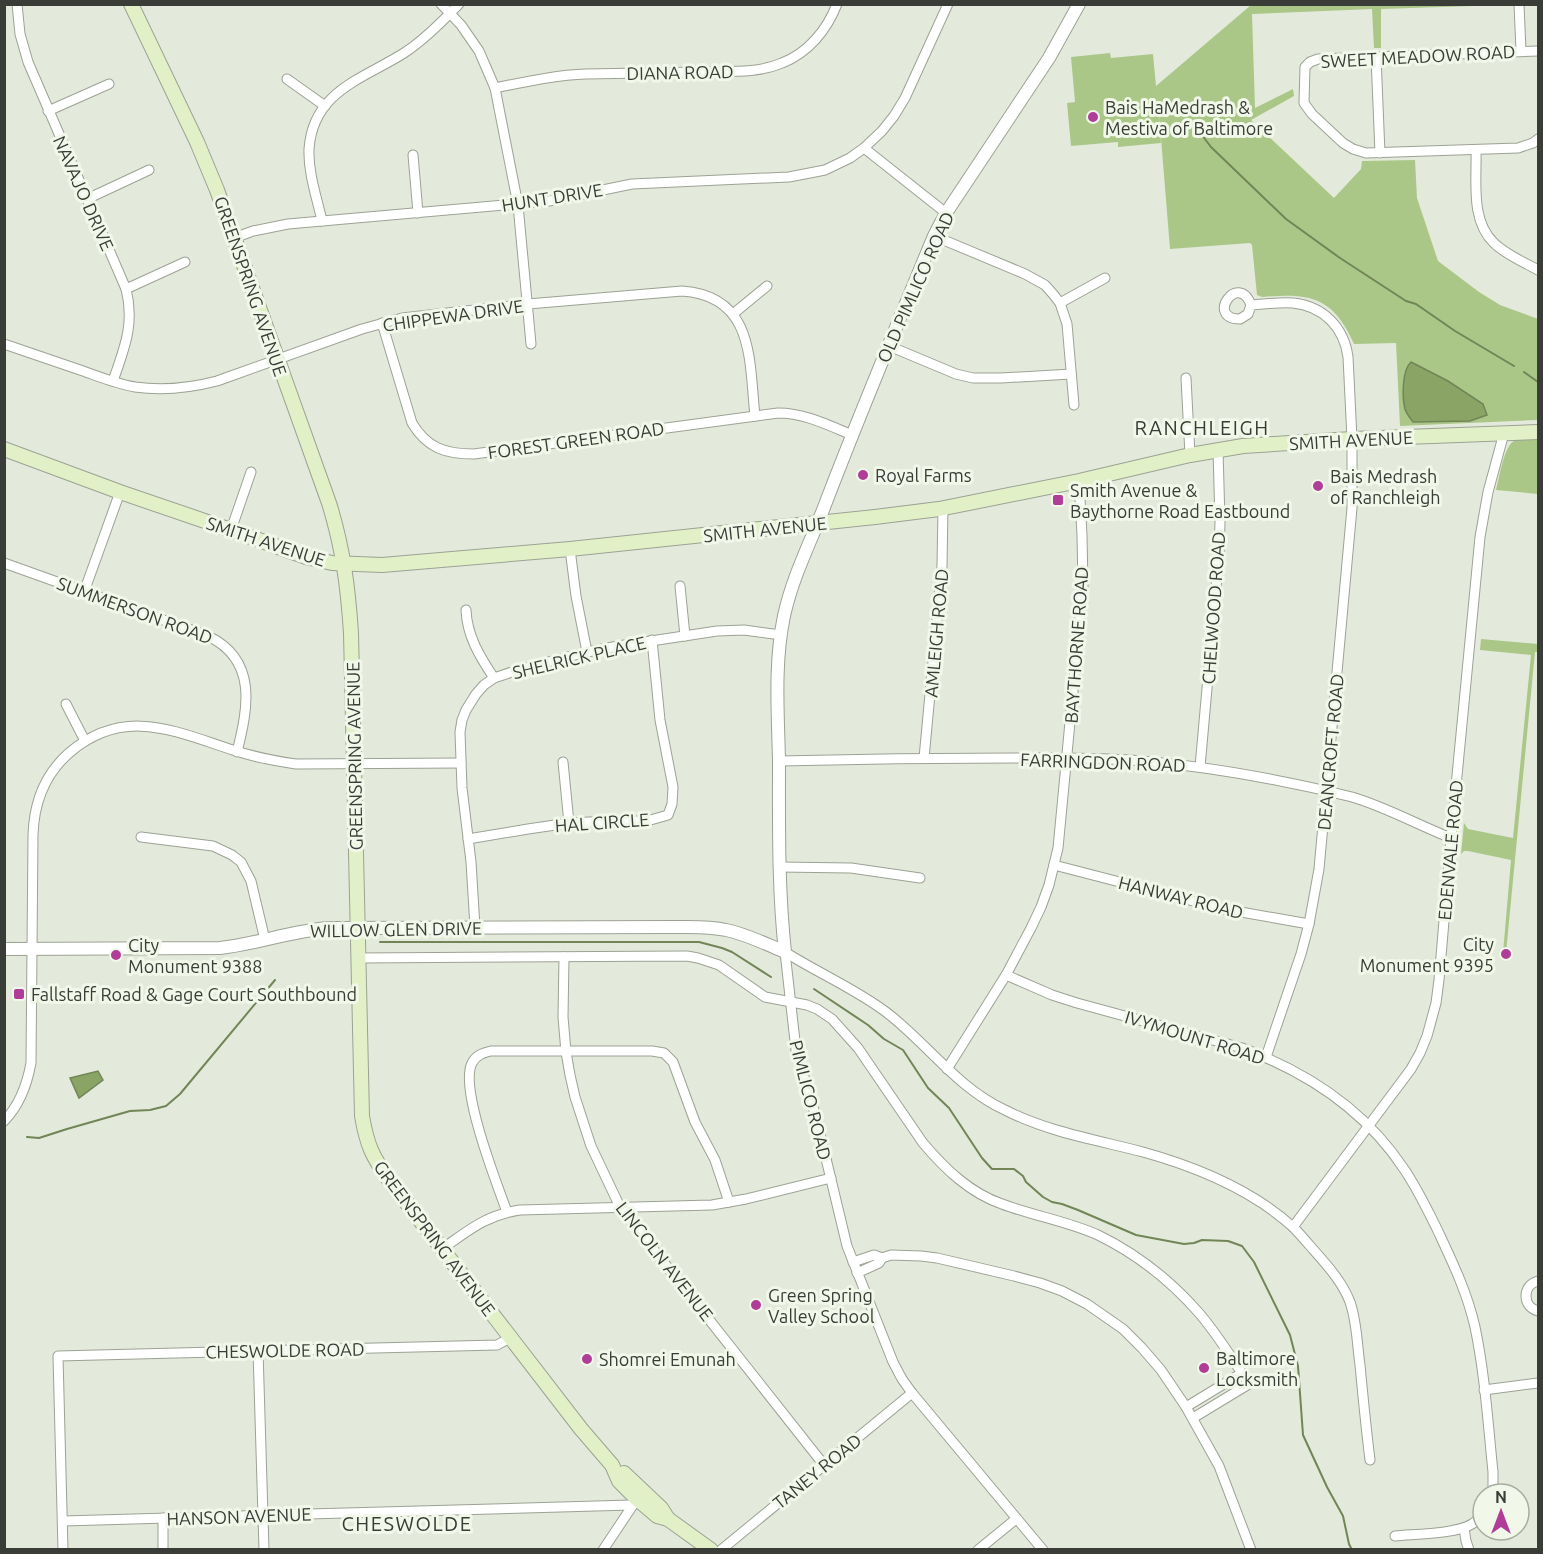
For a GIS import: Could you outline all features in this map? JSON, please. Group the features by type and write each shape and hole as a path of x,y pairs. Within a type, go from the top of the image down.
{"main road":[{"name":"GREENSPRING AVENUE","path":"131,4 206,160 329,503 345,565 351,633 362,1116 370,1149 376,1162 581,1429 612,1466 627,1475 638,1499 661,1508 668,1519 711,1550"},
{"name":"SMITH AVENUE","path":"4,449 306,557 326,563 345,565 382,565 570,549 943,508 1079,481 1218,449 1352,439 1539,432"}],"street":[{"name":"NAVAJO DRIVE","path":"17,4 23,48 130,302 130,325 127,339 112,381"},
{"path":"441,4 461,25 479,51 495,88 518,205 531,344"},
{"path":"322,221 309,150 317,117 334,95 345,86 403,54 459,4"},
{"name":"DIANA ROAD","path":"495,88 540,79 583,74 738,71 767,68 794,57 806,49 826,26 837,4"},
{"name":"HUNT DRIVE","path":"234,238 269,228 322,221 518,205 562,199 632,184 800,176 825,170 850,158 864,148 882,131 900,107 948,4"},
{"name":"OLD PIMLICO ROAD","path":"818,522 934,236 946,213 1049,58 1079,4"},
{"path":"1519,4 1521,51"},
{"name":"SWEET MEADOW ROAD","path":"1539,51 1318,59 1305,67 1304,103 1312,114 1343,143 1366,153 1518,148 1539,139"},
{"path":"1376,57 1380,153"},
{"path":"287,80 325,106"},
{"path":"48,111 109,84"},
{"path":"864,148 946,213"},
{"path":"1476,150 1477,206 1483,229 1495,244 1539,270"},
{"path":"413,155 418,213"},
{"path":"87,199 149,170"},
{"path":"934,236 1038,280 1060,303 1066,324 1074,405"},
{"path":"126,289 185,262"},
{"path":"1060,303 1105,278"},
{"path":"733,314 767,286"},
{"name":"CHIPPEWA DRIVE","path":"4,344 133,386 164,389 192,387 217,381 382,323 426,315 528,304 693,291 716,299 733,314 744,332 755,416"},
{"name":"DEANCROFT ROAD","path":"1251,305 1301,304 1323,313 1341,332 1346,345 1353,477 1350,537 1319,869 1301,954 1266,1057"},
{"name":"FOREST GREEN ROAD","path":"382,323 412,423 426,441 447,452 474,454 778,413 801,415 852,435"},
{"path":"889,346 956,374 972,378 1071,374"},
{"path":"1186,378 1190,455"},
{"name":"EDENVALE ROAD","path":"1293,1227 1411,1069 1420,1053 1436,1003 1480,537 1488,492 1504,434"},
{"name":"CHELWOOD ROAD","path":"1200,767 1219,554 1218,449"},
{"path":"231,530 251,472"},
{"name":"BAYTHORNE ROAD","path":"947,1069 1006,975 1041,907 1058,848 1083,586 1079,481"},
{"path":"84,592 120,492"},
{"name":"AMLEIGH ROAD","path":"924,758 942,576 943,508"},
{"name":"PIMLICO ROAD","path":"818,522 791,588 783,618 778,674 781,918 796,1050 816,1117 847,1246 893,1362 912,1394 1043,1550"},
{"path":"570,549 587,652"},
{"name":"SUMMERSON ROAD","path":"4,563 208,636 228,648 240,666 246,689 246,712 237,752"},
{"path":"680,586 685,636"},
{"path":"466,610 469,632 479,655 494,678"},
{"name":"SHELRICK PLACE","path":"475,927 462,788 460,732 466,710 484,685 494,678 521,669 587,652 652,640 731,630 781,635"},
{"name":"HAL CIRCLE","path":"468,839 568,824 647,821 668,815 672,804 673,787 660,720 652,640"},
{"path":"66,704 85,741"},
{"path":"4,1121 15,1108 24,1091 31,1063 33,835 37,803 46,782 58,764 85,741 128,726 153,727 165,728 237,752 296,764 461,763"},
{"name":"FARRINGDON ROAD","path":"779,761 924,758 1139,760 1245,774 1326,790 1368,802 1451,838"},
{"path":"563,762 568,824"},
{"path":"141,837 213,846 241,862 251,881 265,940"},
{"name":"HANWAY ROAD","path":"1054,865 1224,909 1309,924"},
{"path":"779,867 851,868 920,878"},
{"name":"WILLOW GLEN DRIVE","path":"4,949 220,948 304,930 357,927 711,927 741,934 785,952"},
{"path":"785,952 886,1012 947,1069 1002,1110 1040,1125 1166,1159 1208,1174 1245,1193 1293,1227 1338,1279 1350,1303 1356,1334 1370,1460"},
{"name":"WILLOW GLEN DRIVE","path":"358,958 673,956 698,958 719,965 765,996 817,1009 832,1019 858,1048 923,1143 935,1158 960,1180 980,1194 1001,1204 1084,1229 1120,1247 1139,1259 1176,1289 1200,1314 1249,1384 1192,1418"},
{"name":"LINCOLN AVENUE","path":"564,957 566,1052 575,1097 601,1170 620,1207 824,1465"},
{"name":"IVYMOUNT ROAD","path":"1006,975 1069,1000 1223,1042 1266,1057 1309,1079 1338,1099 1369,1126 1392,1151 1411,1179 1461,1282 1475,1327 1493,1482"},
{"path":"507,1212 482,1140 469,1079 476,1057 491,1051 652,1051 664,1053 673,1062 695,1122 717,1166 729,1202"},
{"path":"442,1249 485,1219 507,1212 703,1205 729,1202 831,1178"},
{"path":"853,1262 874,1255 882,1258 909,1255 937,1258 1031,1280 1062,1291 1087,1304 1123,1329 1161,1370 1186,1407 1219,1466 1251,1550"},
{"path":"857,1273 879,1263 882,1258"},
{"path":"1539,1281 1528,1287 1526,1294 1529,1306 1539,1311"},
{"name":"CHESWOLDE ROAD","path":"63,1521 58,1356 497,1344 510,1338"},
{"path":"258,1350 264,1550"},
{"path":"1186,1407 1242,1373"},
{"path":"1484,1390 1539,1383"},
{"name":"TANEY ROAD","path":"722,1550 912,1394"},
{"path":"603,1550 638,1499"},
{"name":"HANSON AVENUE","path":"63,1521 638,1499"},
{"path":"163,1518 164,1550"},
{"path":"978,1550 1016,1519"},
{"path":"63,1521 63,1550"},
{"path":"1395,1536 1449,1531 1471,1524"},
{"path":"1464,1528 1470,1550"}],"shaded area":[{"path":"1251,5 1503,5 1381,9 1381,48 1374,48 1372,9 1252,14 1255,108 1293,89 1294,96 1251,120 1334,198 1361,169 1362,161 1415,160 1417,198 1438,261 1500,305 1538,319 1538,420 1400,426 1396,343 1354,344 1338,316 1318,301 1294,296 1262,297 1257,295 1250,243 1170,249 1157,89 1161,143 1118,147 1118,142 1071,146 1067,103 1075,102 1071,57 1110,53 1111,58 1153,54 1156,86"},
{"path":"1411,362 1448,381 1483,404 1487,415 1470,421 1413,422 1406,411 1403,398 1404,377"},
{"path":"1538,438 1538,494 1496,490 1510,444 1520,439"},
{"path":"1481,639 1538,644 1538,652 1535,652 1506,953 1503,953 1511,860 1468,851 1461,854 1464,823 1468,829 1513,838 1531,655 1480,650"},
{"path":"98,1071 103,1080 79,1098 70,1078"}],"waterway":[{"path":"1201,134 1211,147 1286,219 1406,301 1416,304 1455,331 1514,366"},
{"path":"1524,372 1538,382"},
{"path":"380,942 699,942 732,952 771,977"},
{"path":"27,1137 39,1138 130,1111 166,1106 180,1094 275,980"},
{"path":"814,989 903,1050 928,1088 949,1108 982,1158 992,1169 1014,1169 1043,1197 1052,1202 1078,1210 1136,1235 1184,1244 1202,1240 1228,1241 1242,1246 1254,1262 1290,1335 1298,1366 1303,1435 1343,1516 1352,1550"}],"place":[{"name":"Bais HaMedrash & Mestiva of Baltimore","path":"1093,117"},
{"name":"Royal Farms","path":"863,475"},
{"name":"Bais Medrash of Ranchleigh","path":"1318,486"},
{"name":"Smith Avenue & Baythorne Road Eastbound","path":"1058,500"},
{"name":"City Monument 9395","path":"1506,954"},
{"name":"City Monument 9388","path":"116,955"},
{"name":"Fallstaff Road & Gage Court Southbound","path":"19,994"},
{"name":"Green Spring Valley School","path":"756,1305"},
{"name":"Shomrei Emunah","path":"587,1359"},
{"name":"Baltimore Locksmith","path":"1204,1368"}],"district":[{"name":"RANCHLEIGH","path":"1202,427"},
{"name":"CHESWOLDE","path":"407,1523"}]}
